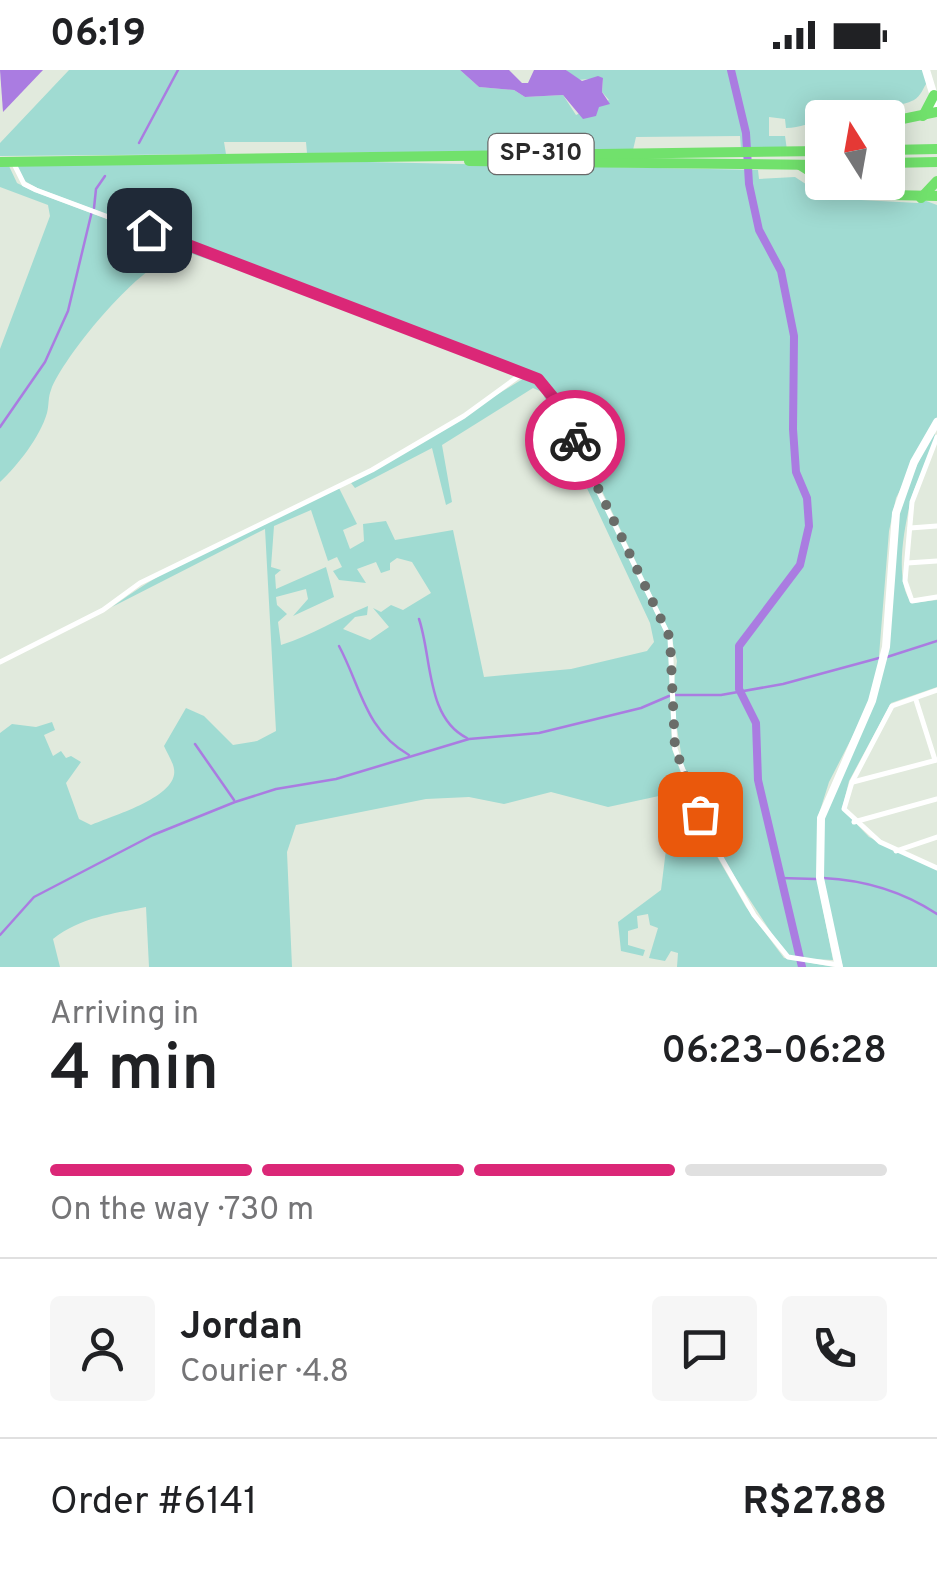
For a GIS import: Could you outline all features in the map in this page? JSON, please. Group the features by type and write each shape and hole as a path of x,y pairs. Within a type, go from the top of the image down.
{"main road":[{"path":"905,119 923,116 936,104 926,70"},
{"path":"923,116 937,124"},
{"name":"SP-310","path":"740,159 759,152 805,150"},
{"path":"905,152 934,156"},
{"path":"905,161 934,156"},
{"name":"SP-310","path":"0,162 342,157 740,159 759,166 805,165"},
{"path":"800,165 805,168"},
{"path":"921,198 937,180"},
{"path":"905,197 937,200"},
{"path":"839,966 820,878 821,818 872,701 886,647 896,513 914,462 937,422"}],"street":[{"path":"13,161 24,184 36,190 543,383 556,401 670,638 675,748 713,848 754,915 788,958 839,966"},
{"path":"0,662 103,610 140,583 372,470 464,416 523,373"},
{"path":"937,437 912,502 906,563 906,591 912,601 937,598"},
{"path":"910,528 937,526"},
{"path":"906,563 937,561"},
{"path":"937,690 892,706 852,782 844,809 854,822 896,851 937,868"},
{"path":"852,782 936,760 916,700"},
{"path":"854,822 937,799"},
{"path":"896,851 937,837"}],"shaded area":[{"path":"0,70 43,70 3,112"},
{"path":"69,70 460,70 479,87 514,90 525,97 563,95 576,115 609,100 602,92 603,78 577,80 566,70 923,70 928,81 918,96 907,103 805,100 805,124 786,128 785,119 769,117 769,136 785,136 787,150 741,150 740,136 636,137 633,150 307,153 306,142 224,142 226,154 0,156 0,143"},
{"path":"460,70 509,70 522,83 528,83 534,70 566,70 582,81 598,76 603,78 602,92 610,104 599,107 596,116 583,119 563,95 525,97 514,90 479,87"},
{"path":"367,162 758,170 759,179 795,177 805,184 805,200 918,203 921,199 937,205 937,417 896,498 889,531 878,668 865,712 829,782 818,817 817,879 833,960 793,958 784,952 723,859 709,831 699,792 683,765 672,698 677,661 671,635 558,399 537,376 37,188 23,180 16,165"},
{"path":"0,166 9,166 17,183 35,192 332,303 187,252 171,256 131,286 72,354 51,390 39,432 0,482 0,349 50,216 48,205 0,187"},
{"path":"526,377 547,390 668,639 672,749 704,834 746,907 784,958 834,967 677,967 678,953 671,951 665,961 649,958 658,928 650,925 648,914 637,916 638,928 628,931 628,945 645,950 643,956 621,951 618,922 661,890 672,801 659,796 608,807 551,792 504,804 469,797 426,799 296,825 287,852 292,967 149,967 146,907 86,921 53,939 60,967 0,967 0,733 12,724 36,727 52,722 55,730 44,735 53,756 61,751 66,758 71,756 81,762 66,783 79,819 91,825 142,804 166,788 174,769 164,746 186,708 204,716 233,745 257,741 276,731 265,529 112,607 165,572 222,542 339,488 357,524 343,530 350,549 364,541 363,524 386,521 395,540 453,530 484,677 571,669 647,651 654,642 650,623 542,392 533,388 442,445 452,502 446,505 432,448 355,488 351,483","holes":["311,510 328,561 337,557 342,567 333,571 339,580 366,583 357,569 376,562 381,573 390,570 390,563 397,558 412,562 431,593 403,610 391,605 381,612 373,608 389,627 370,640 343,629 355,617 367,615 368,606 281,645 278,622 287,614 277,605 276,597 306,589 308,599 293,616 334,597 326,567 276,589 275,575 281,570 271,567 274,526"]},
{"path":"935,431 932,450 910,504 902,569 906,594 912,603 937,600 937,687 891,703 849,781 842,809 869,837 937,870 937,967 843,967 824,882 822,831 832,791 882,674 895,530 911,479"}],"waterway":[{"path":"139,143 178,70"},
{"path":"731,70 746,133 749,184 759,230 781,271 794,336 796,472 807,498 809,526 800,565 739,646 739,689 756,723 758,780 802,967"},
{"path":"94,208 96,189 105,176"},
{"path":"0,427 45,362 68,311 92,211"},
{"path":"419,619 437,702 454,729 467,738"},
{"path":"887,657 937,641"},
{"path":"339,646 373,720 394,745 409,755"},
{"path":"675,695 721,695 783,684 879,658"},
{"path":"0,935 34,897 153,835 235,802 276,789 336,779 469,739 539,733 641,708 669,696"},
{"path":"195,744 234,800"},
{"path":"780,878 816,879"},
{"path":"823,878 883,888 937,914"}],"way so far":[{"path":"575,440 670,638 671,728 680,767 695,793 700,814"}],"route":[{"path":"149,230 538,379 556,401 575,440"}]}
